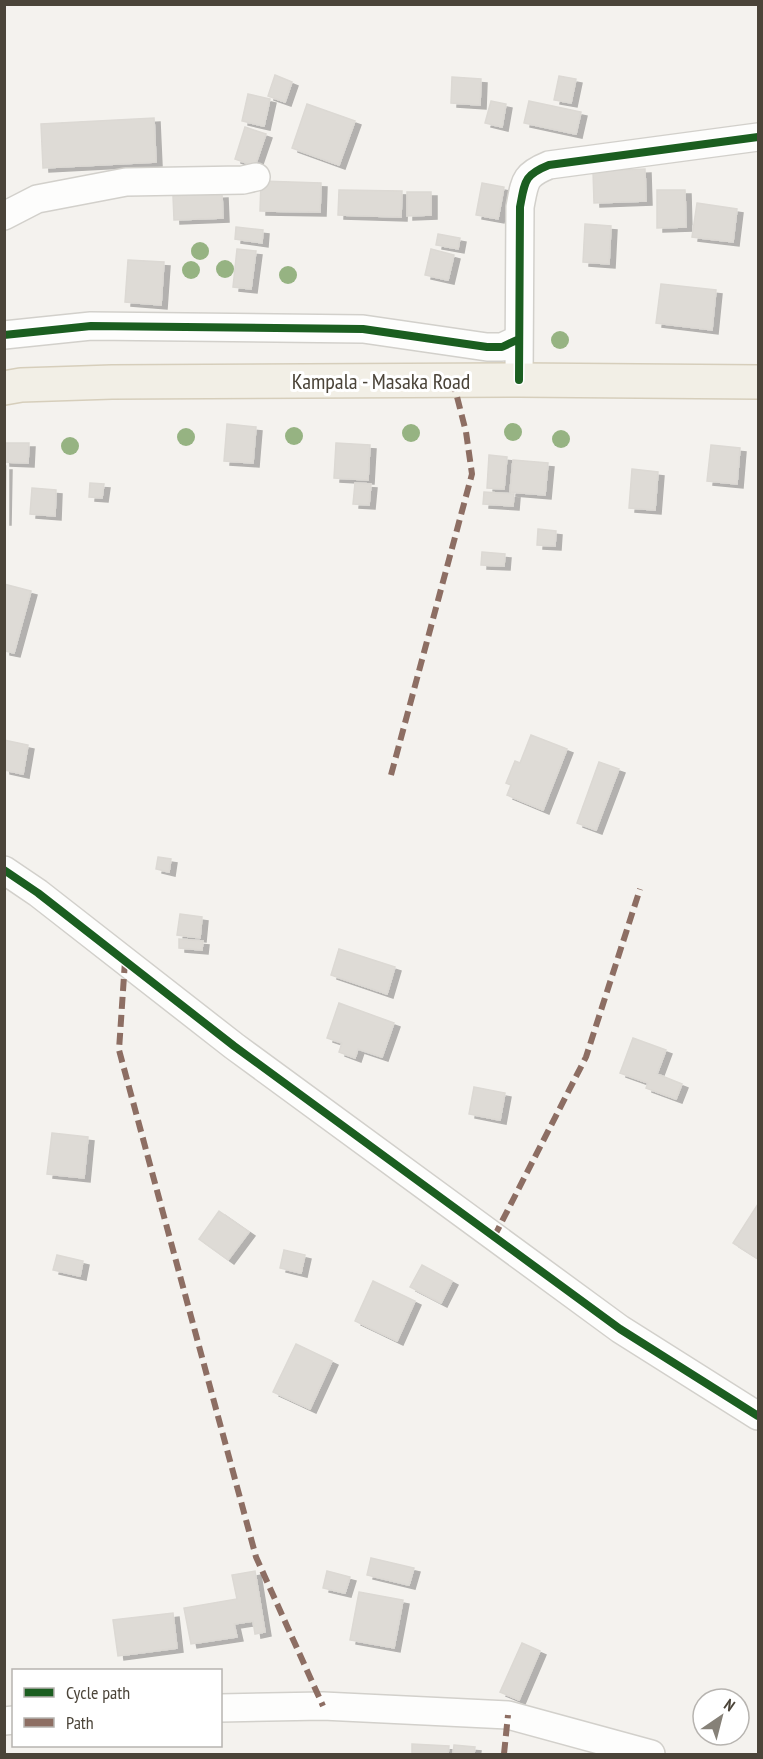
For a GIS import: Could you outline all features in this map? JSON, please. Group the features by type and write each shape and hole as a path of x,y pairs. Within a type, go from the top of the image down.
{"main road":[{"name":"Kampala - Masaka Road","path":"4,388 21,385 112,382 519,380 759,382"}],"street":[{"path":"519,380 520,207 525,180 535,171 549,165 759,137"},
{"path":"4,216 37,199 126,183 243,180 256,177"},
{"path":"4,334 91,326 363,328 487,347 502,347 519,339"},
{"path":"4,870 38,893 234,1046 620,1329 759,1416"},
{"path":"222,1708 323,1706 508,1715 651,1755"}],"building":[{"path":"275,75 292,82 285,102 268,96"},
{"path":"559,76 576,79 571,103 554,100"},
{"path":"452,77 481,79 480,105 451,103"},
{"path":"248,94 270,99 264,126 242,121"},
{"path":"491,101 506,104 502,127 485,123"},
{"path":"529,101 581,112 576,134 524,123"},
{"path":"307,104 355,121 339,165 292,148"},
{"path":"154,118 156,162 43,168 41,124"},
{"path":"245,127 266,134 255,166 235,159"},
{"path":"645,169 646,201 594,203 593,171"},
{"path":"261,181 321,183 320,212 260,211"},
{"path":"482,183 504,187 498,219 476,215"},
{"path":"339,190 402,191 401,217 338,215"},
{"path":"657,190 685,190 686,227 657,228"},
{"path":"407,192 431,192 431,215 407,216"},
{"path":"222,194 223,218 174,220 173,196"},
{"path":"697,203 737,209 733,242 692,237"},
{"path":"585,224 611,226 609,264 583,262"},
{"path":"236,227 263,230 262,243 235,239"},
{"path":"438,234 460,238 458,249 436,245"},
{"path":"237,249 256,251 251,289 233,287"},
{"path":"431,249 454,255 448,280 425,275"},
{"path":"128,260 164,262 161,305 125,302"},
{"path":"661,284 716,290 712,330 656,323"},
{"path":"227,424 256,427 253,463 224,461"},
{"path":"4,443 29,443 28,463 4,462"},
{"path":"336,443 370,445 368,480 334,478"},
{"path":"711,445 740,448 737,484 707,481"},
{"path":"489,455 507,457 504,489 487,488"},
{"path":"513,460 548,463 545,495 510,492"},
{"path":"4,466 6,466 5,521 4,521"},
{"path":"632,469 658,472 655,510 629,508"},
{"path":"90,483 104,484 102,498 89,497"},
{"path":"355,483 371,484 369,505 353,504"},
{"path":"32,488 56,490 55,516 30,514"},
{"path":"484,492 514,494 513,506 483,504"},
{"path":"538,529 556,531 555,546 537,545"},
{"path":"482,552 505,554 504,566 481,565"},
{"path":"4,584 31,591 14,653 4,651"},
{"path":"531,735 567,749 543,810 507,795 511,785 506,783 515,761 520,763"},
{"path":"4,740 28,745 23,774 4,770"},
{"path":"599,762 619,769 596,830 577,823"},
{"path":"158,857 171,859 169,872 156,869"},
{"path":"180,914 202,917 200,938 177,935"},
{"path":"179,939 203,941 202,950 179,948"},
{"path":"339,949 395,967 387,994 331,975"},
{"path":"339,1003 394,1023 382,1057 358,1049 355,1058 339,1052 342,1043 327,1038"},
{"path":"633,1038 666,1050 657,1074 682,1084 676,1099 646,1088 648,1083 620,1073"},
{"path":"474,1087 505,1093 500,1120 469,1114"},
{"path":"52,1133 88,1137 84,1178 47,1174"},
{"path":"758,1204 758,1259 733,1243"},
{"path":"219,1211 249,1232 228,1260 199,1239"},
{"path":"284,1250 305,1255 301,1273 280,1268"},
{"path":"57,1255 83,1261 80,1276 53,1270"},
{"path":"422,1265 452,1281 441,1303 410,1287"},
{"path":"373,1281 415,1301 397,1341 355,1321"},
{"path":"296,1344 332,1361 310,1409 273,1392"},
{"path":"371,1558 414,1568 409,1585 367,1575"},
{"path":"255,1571 265,1632 255,1634 253,1621 234,1624 237,1637 191,1644 184,1608 237,1599 232,1575"},
{"path":"327,1571 350,1577 345,1593 323,1588"},
{"path":"359,1592 403,1600 394,1648 350,1640"},
{"path":"173,1613 177,1648 118,1656 113,1620"},
{"path":"522,1643 540,1651 519,1700 500,1692"},
{"path":"412,1744 449,1746 448,1754 412,1754"},
{"path":"454,1745 475,1747 474,1754 453,1754"}],"marked path":[{"path":"391,775 472,474 466,432 453,381"},
{"path":"494,1237 586,1057 640,889"},
{"path":"125,961 119,1050 256,1557 323,1706"},
{"path":"504,1754 508,1715"}],"cycle path":[{"path":"519,380 520,207 525,185 530,176 549,165 758,137"},
{"path":"4,335 91,326 363,329 487,347 502,347 519,339"},
{"path":"4,870 38,893 234,1046 620,1329 758,1416"}]}
